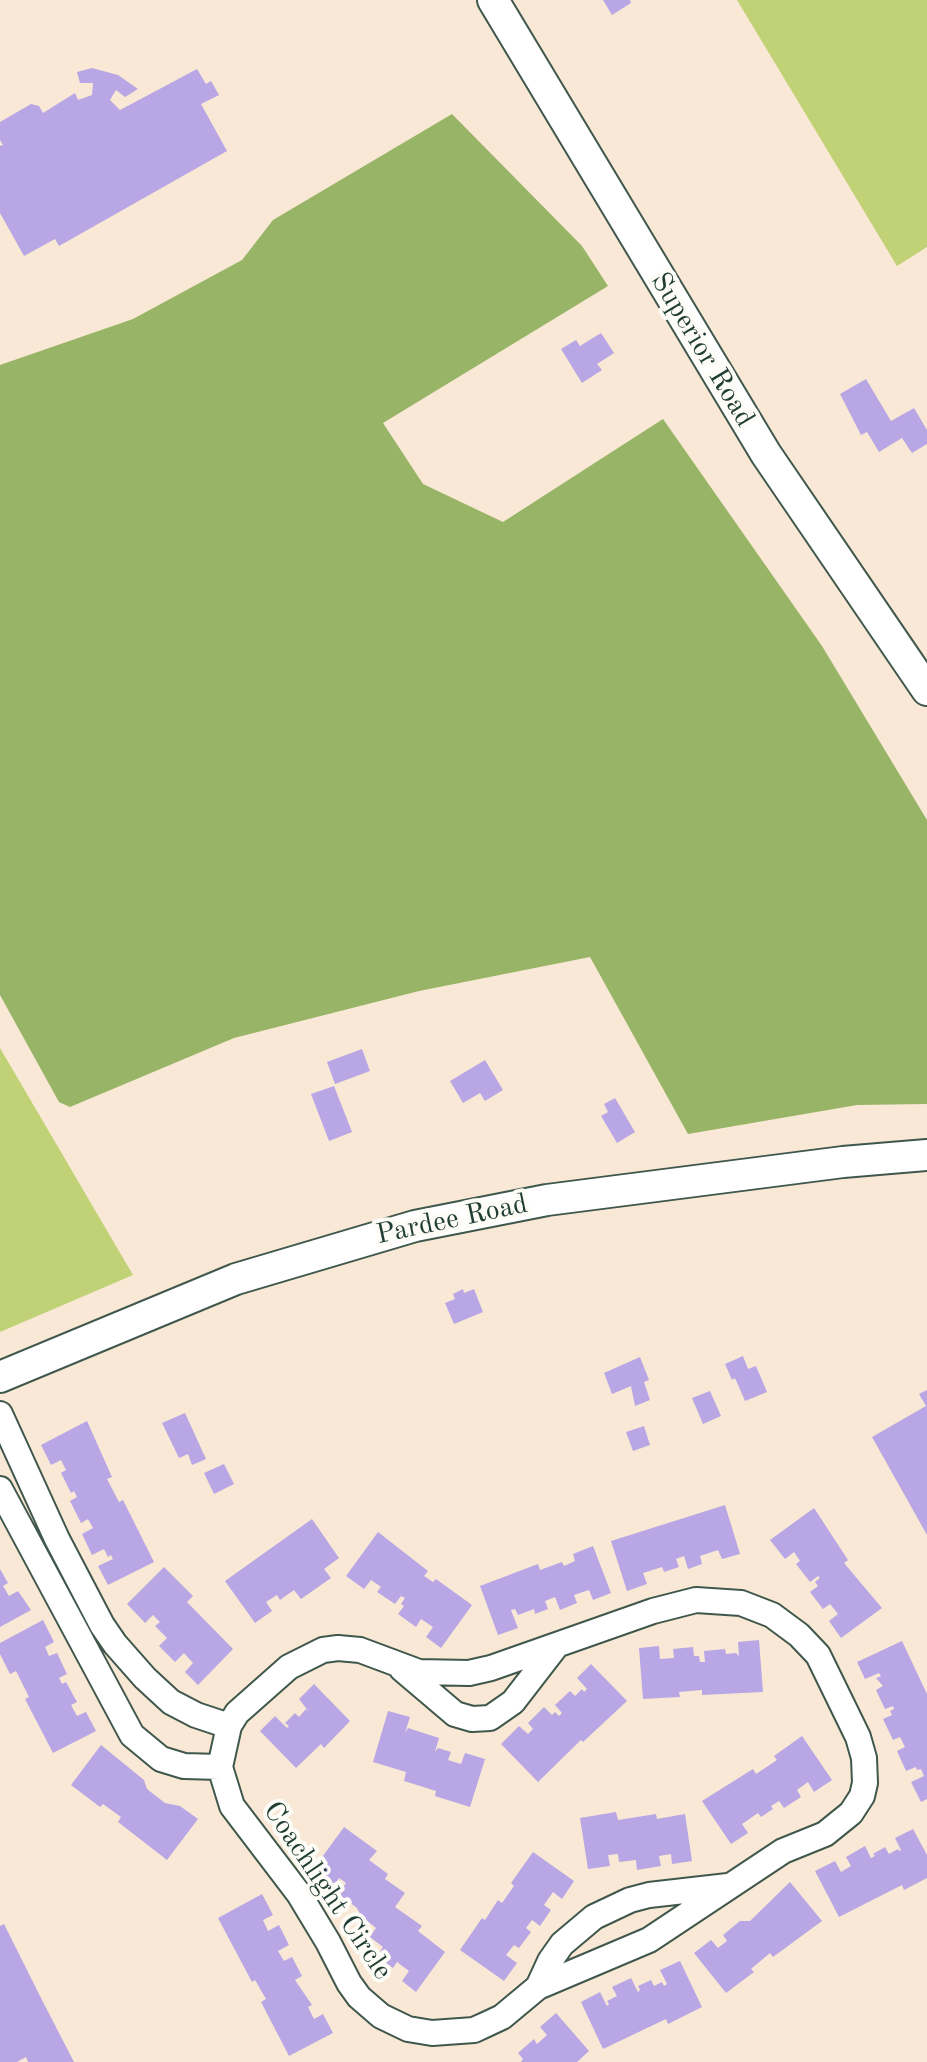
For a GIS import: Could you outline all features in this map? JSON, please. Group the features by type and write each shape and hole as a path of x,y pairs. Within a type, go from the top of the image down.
{"main road":[{"name":"Superior Road","path":"493,0 766,454 927,690"},
{"name":"Pardee Road","path":"0,1377 236,1279 415,1226 547,1200 843,1162 927,1155"}],"street":[{"path":"0,1414 57,1539 115,1644 171,1702 196,1715 229,1726"},
{"path":"0,1489 132,1735 161,1759 184,1766 220,1767"},
{"name":"Coachlight Circle","path":"696,1600 741,1603 772,1615 799,1635 818,1655 861,1748 866,1769 862,1796 851,1813 835,1828 783,1851 649,1940 538,1987 502,2017 474,2030 432,2033 408,2029 381,2016 359,1997 299,1894 232,1806 220,1767 229,1726 249,1701 289,1667 323,1650 338,1648 360,1650 398,1665 419,1672 469,1673 674,1604 696,1600"},
{"name":"Coachlight Circle","path":"398,1665 455,1714 472,1719 490,1718 513,1702 557,1645"},
{"name":"Coachlight Circle","path":"538,1987 562,1944 594,1917 630,1900 649,1895 731,1885"}],"green space":[{"path":"737,0 927,0 927,247 897,266"},
{"path":"452,114 582,246 608,286 383,423 423,484 503,522 663,419 822,646 927,820 927,1104 857,1105 688,1134 590,957 419,991 234,1038 70,1107 59,1102 0,995 0,365 133,319 242,260 273,220"},
{"path":"0,1048 133,1275 0,1332"}],"building":[{"path":"603,0 630,0 631,3 612,15"},
{"path":"92,68 118,75 138,89 125,97 116,90 110,100 120,110 197,69 206,84 211,81 219,95 201,104 227,151 59,246 55,239 24,256 0,213 0,146 3,145 0,122 31,104 39,106 43,113 75,93 78,100 92,95 93,83 80,83 77,72"},
{"path":"601,333 614,353 597,364 602,370 582,383 561,349 576,340 580,346"},
{"path":"866,379 891,421 914,408 927,430 927,444 912,453 902,438 879,452 867,432 861,435 840,394"},
{"path":"362,1049 370,1071 335,1084 327,1062"},
{"path":"485,1060 503,1090 485,1101 480,1093 463,1103 450,1081"},
{"path":"334,1086 352,1132 329,1141 311,1094"},
{"path":"615,1098 635,1132 617,1143 601,1116 608,1112 604,1104"},
{"path":"463,1289 464,1293 474,1289 483,1312 454,1324 445,1303 455,1299 453,1294"},
{"path":"743,1356 748,1369 756,1366 767,1392 745,1401 725,1364"},
{"path":"640,1357 649,1380 644,1382 650,1400 635,1406 631,1386 612,1394 604,1373"},
{"path":"927,1390 927,1535 872,1437 926,1406 919,1394"},
{"path":"710,1391 721,1416 703,1424 692,1398"},
{"path":"185,1413 206,1459 192,1465 188,1454 179,1458 162,1423"},
{"path":"87,1421 112,1477 107,1479 119,1502 123,1500 154,1562 108,1585 98,1566 113,1559 104,1549 92,1555 82,1534 93,1528 88,1519 81,1523 70,1501 77,1497 74,1491 71,1493 61,1473 66,1470 61,1460 51,1465 41,1445"},
{"path":"644,1426 650,1445 633,1451 626,1432"},
{"path":"224,1464 234,1484 214,1494 204,1473"},
{"path":"725,1505 740,1554 722,1559 718,1550 700,1556 702,1564 688,1569 684,1556 676,1559 679,1567 664,1572 662,1567 643,1573 647,1584 627,1591 611,1541"},
{"path":"814,1508 848,1560 844,1563 882,1608 841,1638 829,1621 838,1614 830,1604 823,1609 810,1592 818,1586 815,1582 820,1578 818,1576 810,1582 796,1564 800,1561 794,1552 785,1559 770,1540"},
{"path":"312,1519 339,1558 324,1569 331,1578 301,1599 294,1590 280,1600 277,1595 266,1602 272,1611 255,1623 225,1581"},
{"path":"378,1532 428,1571 424,1576 433,1582 436,1579 472,1605 441,1648 426,1637 433,1627 421,1619 416,1627 398,1614 405,1598 401,1596 395,1604 377,1592 381,1587 371,1580 364,1589 346,1576"},
{"path":"593,1546 611,1593 593,1600 589,1590 574,1595 577,1603 560,1610 555,1597 545,1601 548,1609 535,1614 534,1609 518,1615 515,1609 511,1610 518,1628 498,1635 480,1586 538,1564 540,1570 562,1562 564,1566 575,1561 573,1554"},
{"path":"164,1567 193,1596 187,1602 233,1649 198,1685 185,1672 193,1663 184,1653 175,1662 159,1646 167,1638 155,1626 160,1622 153,1615 145,1623 127,1604"},
{"path":"0,1569 8,1583 3,1586 9,1596 18,1591 31,1610 0,1627"},
{"path":"43,1620 54,1642 45,1647 49,1656 57,1653 67,1674 59,1678 62,1684 66,1682 77,1702 71,1705 77,1716 86,1712 96,1731 53,1753 25,1699 29,1697 16,1671 10,1674 0,1654 0,1643"},
{"path":"759,1640 763,1692 702,1695 702,1690 679,1692 680,1697 643,1699 639,1648 659,1646 660,1659 674,1658 673,1649 693,1647 694,1656 705,1662 704,1651 725,1649 726,1654 736,1653 739,1656 738,1642"},
{"path":"902,1641 927,1694 927,1799 921,1802 911,1782 924,1776 921,1769 917,1770 916,1767 906,1771 897,1751 905,1747 900,1737 893,1740 883,1719 892,1715 890,1711 894,1709 893,1706 885,1709 876,1690 883,1686 876,1678 881,1676 879,1673 865,1679 857,1662"},
{"path":"591,1664 627,1701 538,1782 501,1744 519,1726 528,1734 533,1729 528,1723 544,1707 552,1715 555,1712 559,1716 562,1713 555,1705 570,1691 575,1696 582,1689 584,1692 587,1689 577,1678"},
{"path":"314,1684 350,1721 324,1748 321,1744 296,1768 260,1731 275,1716 287,1728 289,1726 285,1723 295,1713 299,1717 306,1709 309,1712 299,1699"},
{"path":"388,1711 410,1717 405,1733 408,1728 439,1738 435,1752 438,1748 451,1752 448,1760 461,1764 465,1753 485,1759 470,1807 435,1796 436,1791 404,1781 406,1772 373,1762"},
{"path":"802,1736 832,1780 814,1792 808,1782 797,1790 801,1797 784,1808 779,1801 761,1817 758,1813 742,1824 748,1833 731,1844 702,1801 753,1769 756,1774 777,1760 774,1756"},
{"path":"101,1745 144,1780 147,1789 165,1803 180,1806 198,1819 167,1860 118,1822 121,1817 103,1804 100,1807 71,1785"},
{"path":"616,1812 618,1820 656,1814 657,1819 685,1814 692,1861 672,1864 671,1854 659,1856 661,1866 637,1870 636,1860 619,1862 618,1854 608,1855 610,1866 588,1869 580,1818"},
{"path":"344,1827 377,1851 369,1860 388,1874 385,1879 405,1893 395,1907 422,1926 418,1931 445,1952 416,1992 402,1981 409,1971 397,1962 393,1968 377,1956 383,1947 370,1937 376,1928 339,1894 346,1883 339,1878 333,1887 312,1871"},
{"path":"913,1829 927,1855 927,1878 904,1890 902,1885 839,1917 815,1871 835,1861 841,1872 851,1866 846,1857 865,1846 871,1858 885,1847 889,1854 899,1851 895,1838"},
{"path":"533,1852 574,1881 562,1899 553,1892 544,1905 551,1910 540,1926 532,1920 526,1928 531,1932 519,1948 514,1945 506,1955 517,1963 504,1981 460,1950 498,1900 502,1903 514,1886 511,1883"},
{"path":"790,1882 822,1921 773,1957 770,1953 751,1969 754,1972 726,1993 694,1953 711,1940 718,1948 727,1941 723,1935 740,1921 750,1921"},
{"path":"262,1894 273,1915 263,1920 268,1931 279,1925 289,1945 278,1951 284,1961 292,1957 302,1976 295,1980 312,2005 308,2007 314,2019 323,2014 333,2033 289,2056 261,2002 266,1999 255,1980 252,1982 218,1918"},
{"path":"4,1924 74,2062 28,2062 26,2057 17,2062 0,2062 0,1926"},
{"path":"680,1961 702,2007 668,2024 666,2019 603,2049 581,2002 600,1992 607,2006 607,2001 617,1996 612,1987 631,1978 638,1992 638,1986 651,1980 654,1986 662,1982 664,1986 667,1984 660,1970"},
{"path":"556,2013 589,2051 577,2062 521,2062 523,2059 518,2053 534,2039 537,2044 547,2035 540,2027"}]}
